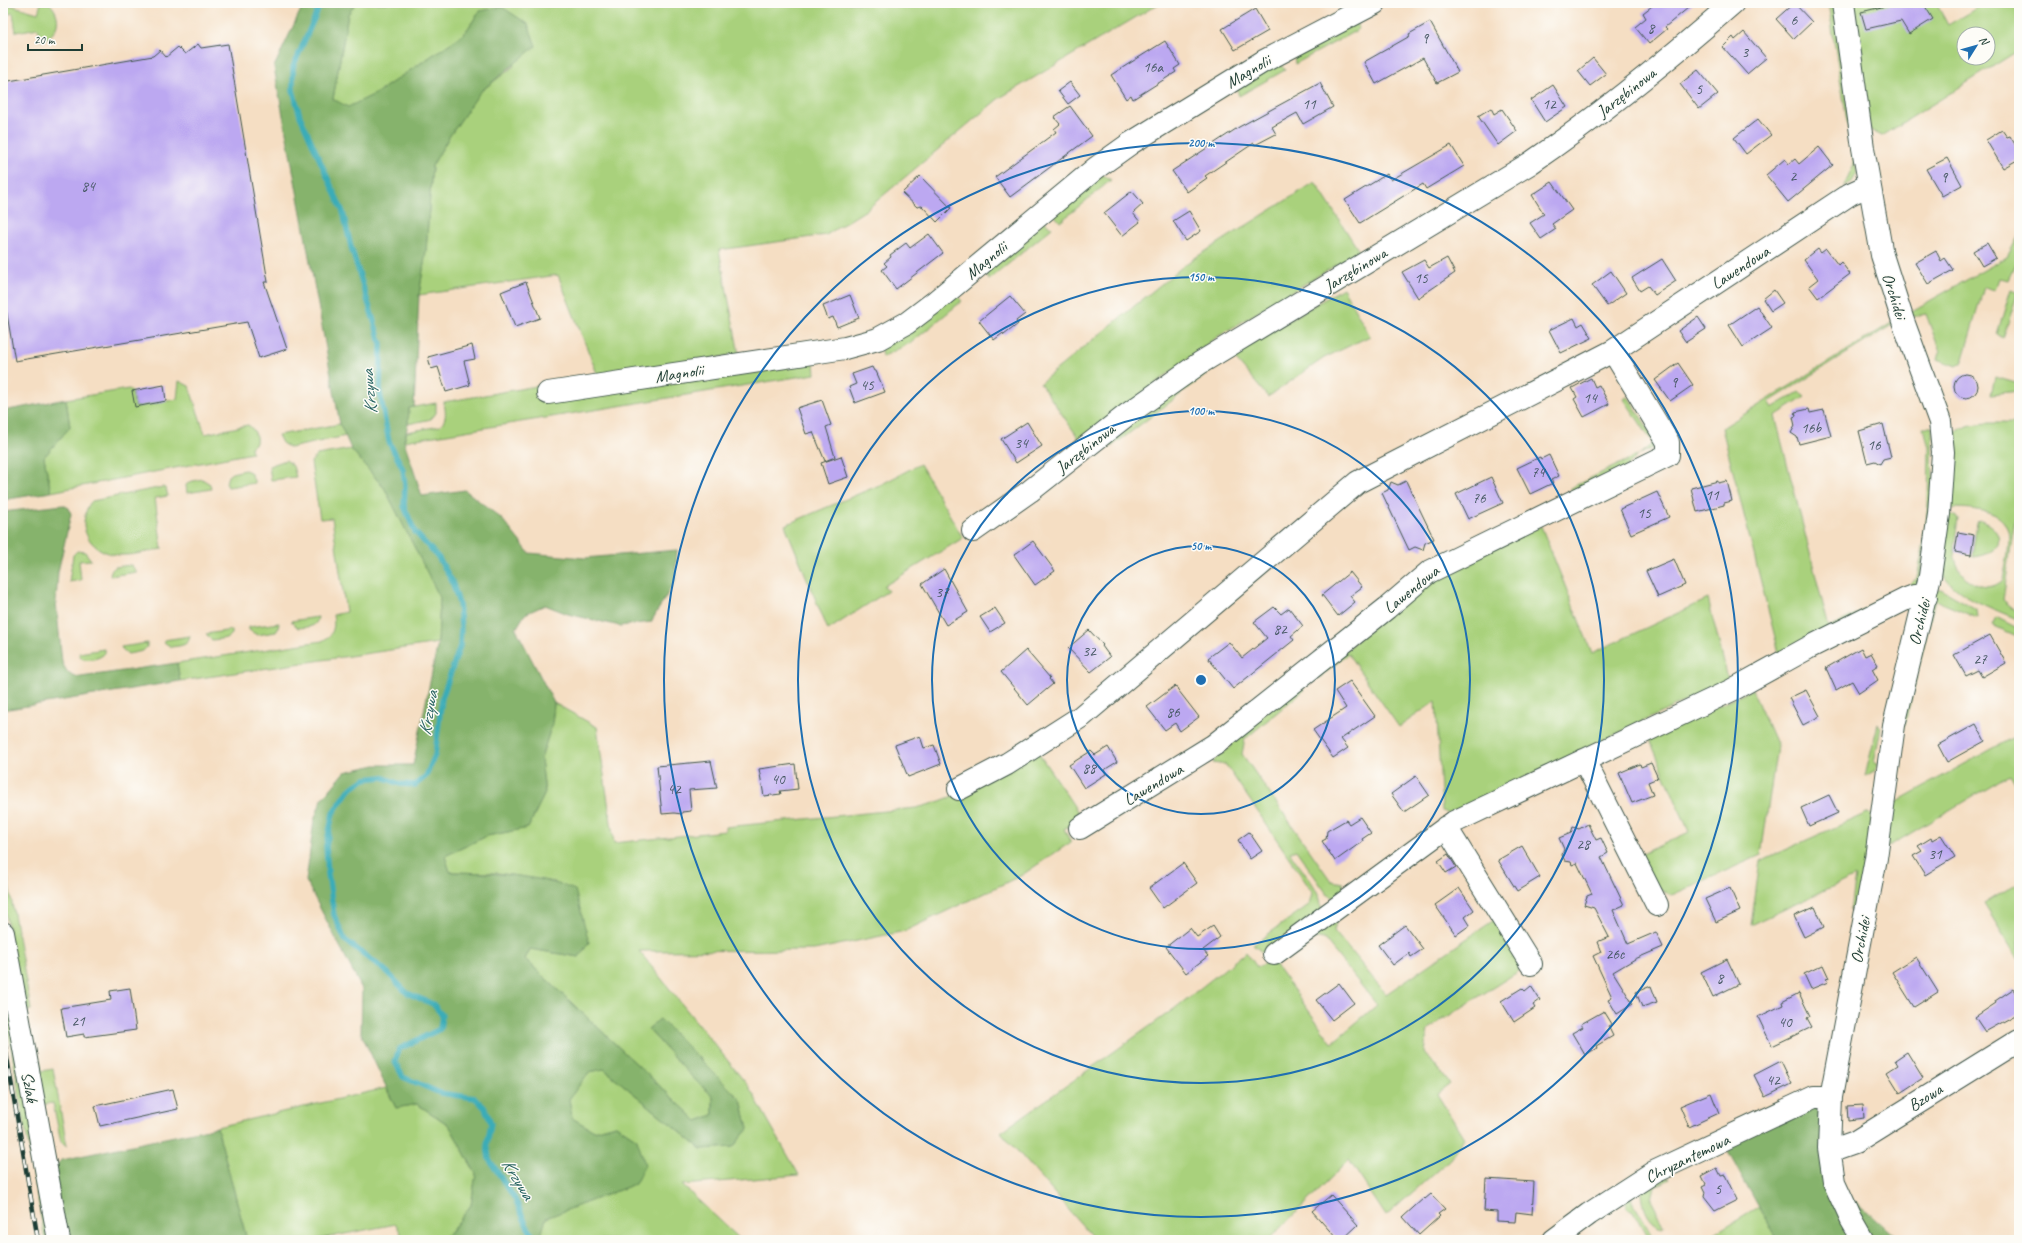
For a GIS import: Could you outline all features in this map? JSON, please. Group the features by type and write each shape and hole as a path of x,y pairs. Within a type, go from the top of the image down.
{"street":[{"name":"Magnolii","path":"548,393 845,348 878,339 889,334 907,323 936,301 1114,155 1264,61 1375,3"},
{"name":"Jarzębinowa","path":"973,531 1030,491 1128,414 1200,362 1529,164 1562,142 1658,67 1733,3"},
{"name":"Orchidei","path":"1843,3 1870,188 1887,272 1934,406 1944,452 1939,514 1926,597 1894,725 1876,858 1831,1097 1830,1148 1834,1182 1851,1220 1863,1240"},
{"name":"Lawendowa","path":"960,789 1007,764 1082,716 1358,482 1612,351 1850,194 1861,189 1870,188"},
{"name":"Lawendowa","path":"1080,828 1214,745 1387,608 1429,572 1668,455 1668,442 1612,351"},
{"path":"1274,954 1446,827 1732,690 1808,648 1906,599 1914,596 1926,597"},
{"path":"1584,760 1657,905"},
{"path":"1446,827 1531,964"},
{"name":"Szlak","path":"3,933 59,1240"},
{"name":"Bzowa","path":"1830,1148 1838,1148 1855,1142 2019,1040"},
{"name":"Chryzantemowa","path":"1554,1240 1589,1214 1654,1172 1814,1097 1831,1097"}],"green space":[{"path":"3,3 38,13 41,3 49,3 56,14 57,25 55,30 47,38 41,41 38,28 16,32 13,13 3,15"},
{"path":"304,3 356,3 348,14 333,99 348,107 375,94 464,34 480,11 502,7 528,24 536,46 480,92 449,137 432,166 426,251 419,295 414,407 409,408 408,424 404,441 422,496 465,490 502,519 529,553 585,558 677,550 675,581 651,622 620,626 568,614 545,605 525,614 516,629 554,703 552,724 541,759 545,793 528,828 487,836 445,856 450,872 514,875 545,881 575,890 589,942 579,957 530,949 525,959 697,1121 713,1115 713,1096 692,1077 648,1029 660,1019 741,1100 748,1129 733,1147 701,1149 604,1069 589,1072 569,1099 572,1118 594,1131 616,1125 637,1139 645,1165 635,1184 546,1218 541,1236 544,1240 440,1240 451,1232 471,1205 476,1174 449,1125 417,1104 396,1108 361,1033 362,989 306,881 314,820 322,799 345,772 375,765 413,765 438,643 440,598 385,489 351,449 340,424 274,67"},
{"path":"356,3 1160,3 998,99 866,210 826,235 719,250 739,354 598,376 558,275 419,295 426,251 432,166 449,137 480,92 514,66 480,11 464,34 375,94 348,108 333,99 348,14"},
{"path":"1828,3 1834,3 1857,173 1852,182 1844,186 1854,165"},
{"path":"1857,3 1936,3 1948,25 1985,3 2019,3 2019,50 1996,64 1996,26 1956,26 1956,66 1994,66 1882,136 1870,130 1851,7"},
{"path":"1354,19 1359,29 1295,64 1294,52"},
{"path":"1278,62 1285,70 1239,96 1236,86"},
{"path":"1100,174 1111,180 1060,222 1052,212"},
{"path":"1315,182 1359,251 1217,337 1080,440 1040,383 1187,263"},
{"path":"1043,220 1052,228 989,280 984,269"},
{"path":"2019,235 2019,256 2008,280 1999,278 1995,290 1984,287 1962,362 1956,366 1938,359 1940,352 1926,314 1912,317 1910,312 2007,257"},
{"path":"1343,288 1370,336 1324,358 1268,397 1232,355"},
{"path":"2011,289 2018,292 2003,338 1997,334"},
{"path":"955,294 962,301 912,342 882,357 880,344"},
{"path":"1893,322 1895,323 1769,402 1772,408 1799,392 1805,397 1775,416 1829,628 1907,587 1917,578 1923,549 1928,504 1929,447 1923,427 1932,427 1933,501 1919,582 1911,589 1781,656 1449,813 1442,811 1436,701 1399,727 1348,654 1319,678 1318,674 1429,578 1541,526 1592,653 1708,599 1728,679 1779,653 1722,428"},
{"path":"814,363 815,374 404,441 407,432 440,426 445,417 444,402 537,386 546,400"},
{"path":"1210,364 1216,367 1111,447 1111,437"},
{"path":"1995,377 2019,384 2019,391 1991,394"},
{"path":"179,381 189,386 205,434 248,425 254,431 256,438 256,443 251,447 252,453 51,492 44,457 70,427 66,399 129,389 132,391 135,407 177,399"},
{"path":"1626,397 1629,398 1657,443 1655,447 1640,454 1653,443 1624,399"},
{"path":"66,399 70,427 44,457 51,492 3,500 3,411"},
{"path":"436,403 436,413 431,419 408,424 409,408"},
{"path":"2016,423 2019,425 2019,494 2003,600 2019,613 2019,620 1965,595 1947,581 1941,572 1949,513 1958,518 1954,552 1957,565 1963,575 1972,582 1984,587 1993,586 2003,580 2009,538 2003,521 1995,515 1983,511 1962,508 1949,509 1953,436 1965,427 1973,425"},
{"path":"340,424 346,436 290,448 282,443 278,435"},
{"path":"351,449 385,489 440,597 438,643 180,681 177,663 322,641 329,636 334,627 333,615 346,612 332,518 320,519 311,462 317,455"},
{"path":"1640,454 1620,472 1573,491 1570,488"},
{"path":"286,460 293,466 296,477 271,480 269,466"},
{"path":"920,464 963,538 884,586 888,591 828,630 785,525 882,484"},
{"path":"245,470 250,472 255,483 228,487 226,483 228,476 232,473"},
{"path":"202,479 210,484 211,489 187,493 186,485 189,482"},
{"path":"163,487 166,489 168,496 155,498 162,549 135,554 117,555 100,549 90,541 85,531 84,523 87,508 92,501"},
{"path":"63,505 69,508 71,514 58,572 56,602 62,662 67,671 71,675 81,677 177,663 180,681 3,710 3,512"},
{"path":"1979,520 1993,528 1999,540 1994,549 1984,555 1972,557 1977,522"},
{"path":"77,551 85,552 91,560 79,561 81,580 69,582 73,555"},
{"path":"131,565 137,572 110,576 111,571 115,567"},
{"path":"1941,589 1976,609 1977,618 1935,600 1902,736 1890,805 2019,734 2019,789 2010,774 1886,848 1884,845 1888,813 1904,716 1918,653 1934,590"},
{"path":"318,617 314,625 308,627 298,628 291,621"},
{"path":"1996,617 2019,629 2019,637 1992,625"},
{"path":"279,623 276,632 257,635 249,630 249,627"},
{"path":"232,630 232,634 228,638 212,640 206,634"},
{"path":"190,636 186,644 180,646 171,647 164,642 164,640"},
{"path":"147,643 147,647 143,651 128,654 121,647"},
{"path":"104,649 104,654 93,659 81,658 79,653"},
{"path":"1299,687 1304,690 1245,739 1242,754 1331,881 1343,883 1345,894 1335,899 1327,894 1296,850 1290,852 1315,888 1321,904 1321,912 1266,952 1262,952 1253,945 1310,904 1313,893 1226,765 1213,763 1215,759 1231,747 1235,735"},
{"path":"1752,690 1777,746 1761,855 1672,895 1655,886 1640,855 1689,832 1649,738"},
{"path":"554,703 597,727 614,843 725,831 725,827 916,808 948,798 978,784 1037,751 1082,818 1064,829 1071,842 1022,875 905,931 814,950 639,951 749,1087 799,1175 682,1185 741,1240 544,1240 541,1236 545,1218 635,1184 637,1139 616,1125 594,1131 572,1118 569,1099 589,1072 604,1069 701,1149 733,1147 748,1129 741,1100 660,1019 648,1029 692,1077 713,1096 713,1115 697,1121 525,959 530,949 579,957 589,942 555,882 498,873 450,872 445,856 487,836 528,828 545,793 541,759 552,724"},
{"path":"1878,724 1881,727 1874,763 1877,764 1876,770 1865,776"},
{"path":"1867,813 1872,815 1866,869 1857,904 1850,910 1855,876 1751,925 1760,861"},
{"path":"3,852 31,1010 23,1012 3,898"},
{"path":"2019,882 2019,958 2018,959 1984,904"},
{"path":"1337,917 1334,931 1386,994 1497,918 1520,953 1519,971 1428,1029 1425,1053 1450,1084 1437,1094 1464,1138 1450,1159 1386,1216 1349,1160 1268,1240 1095,1240 1001,1132 1174,1009 1246,952 1257,967 1271,961","holes":["1311,937 1324,939 1377,1005 1332,1043 1275,964"]},
{"path":"3,969 55,1240 45,1240 3,1002"},
{"path":"40,1059 42,1071 53,1069 67,1146 61,1142 53,1103 39,1105 36,1061"},
{"path":"386,1088 396,1108 417,1104 449,1125 476,1174 471,1205 451,1232 440,1240 404,1240 396,1224 314,1240 247,1240 217,1127"},
{"path":"1807,1106 1816,1108 1820,1114 1855,1240 1777,1240 1728,1151 1739,1138"},
{"path":"217,1127 247,1240 67,1240 54,1174 57,1164 62,1160"},
{"path":"1661,1177 1670,1179 1654,1187 1651,1200 1665,1226 1654,1222 1650,1217 1644,1206 1642,1194 1642,1188"},
{"path":"1630,1196 1655,1240 1649,1240 1633,1211 1628,1208 1625,1199"},
{"path":"1857,1202 1897,1238 1905,1240 1870,1240 1850,1204"},
{"path":"1759,1207 1777,1240 1703,1240"}],"building":[{"path":"1656,3 1694,3 1665,27 1667,29 1649,44 1635,27 1646,18 1643,13"},
{"path":"1794,3 1812,22 1794,39 1776,19"},
{"path":"1898,3 1923,3 1933,19 1909,34 1901,21 1866,29 1861,12"},
{"path":"1255,9 1268,31 1235,50 1222,29"},
{"path":"1430,22 1458,72 1437,83 1423,58 1376,84 1364,62 1410,36 1409,34"},
{"path":"1744,32 1766,58 1747,74 1723,47 1733,37 1735,40"},
{"path":"1165,41 1180,65 1174,69 1176,72 1133,99 1131,95 1126,99 1111,75"},
{"path":"198,44 201,48 228,44 268,282 264,282 287,349 259,358 247,322 15,361 3,291 3,82 153,56 160,50 166,57 178,47 185,54"},
{"path":"1593,58 1606,74 1590,86 1578,71"},
{"path":"1698,70 1718,94 1699,109 1680,84"},
{"path":"1070,82 1080,95 1068,104 1058,91"},
{"path":"1320,83 1333,107 1303,124 1297,113 1272,127 1276,134 1255,145 1254,143 1205,176 1207,178 1187,192 1172,171 1239,127"},
{"path":"1553,85 1567,107 1545,122 1531,100"},
{"path":"1070,106 1092,136 1010,197 995,177 1056,132 1054,129 1060,124 1054,117"},
{"path":"1491,108 1494,114 1502,109 1517,131 1498,145 1478,116"},
{"path":"1758,119 1771,135 1746,154 1734,138"},
{"path":"2002,130 2007,137 2010,136 2019,151 2019,159 2003,168 1986,140"},
{"path":"1451,145 1464,166 1426,189 1423,184 1360,223 1345,200 1387,174 1391,180"},
{"path":"1819,147 1833,165 1788,202 1766,175 1785,159 1789,164 1795,159 1799,164"},
{"path":"1947,158 1962,185 1942,196 1926,169"},
{"path":"920,176 951,208 937,222 922,206 917,207 902,193"},
{"path":"1552,182 1572,210 1552,224 1556,229 1541,239 1530,223 1544,214 1532,195"},
{"path":"1132,191 1143,204 1133,213 1140,222 1122,236 1104,213"},
{"path":"1189,211 1201,231 1186,241 1173,221"},
{"path":"929,234 943,253 896,289 882,270 887,266 884,263 891,257 890,255 906,243 910,248"},
{"path":"1987,243 1996,258 1982,266 1973,251"},
{"path":"1818,249 1821,253 1826,249 1838,265 1841,262 1850,274 1818,298 1809,286 1818,279 1804,260"},
{"path":"1936,251 1941,261 1945,258 1953,270 1928,284 1915,263"},
{"path":"1447,258 1455,273 1418,298 1402,272 1424,260 1429,268"},
{"path":"1662,259 1676,281 1655,295 1648,286 1640,291 1632,278"},
{"path":"1611,271 1626,293 1607,306 1592,285"},
{"path":"526,282 540,318 515,327 501,292"},
{"path":"1774,290 1783,303 1771,311 1763,299"},
{"path":"850,295 859,318 837,327 833,317 828,319 823,306"},
{"path":"1010,296 1025,314 1016,321 1018,324 1004,335 1003,333 994,340 979,321"},
{"path":"1757,306 1772,328 1743,347 1729,325"},
{"path":"1698,317 1706,329 1686,342 1678,331"},
{"path":"1574,318 1578,326 1583,323 1592,338 1561,353 1549,330"},
{"path":"472,345 475,359 464,361 470,385 446,392 438,367 431,369 428,357"},
{"path":"1678,363 1693,385 1670,401 1655,380"},
{"path":"872,367 874,371 876,371 885,392 855,403 849,387 856,384 852,374"},
{"path":"1966,374 1975,377 1978,386 1975,395 1966,398 1957,395 1954,386 1957,377"},
{"path":"1591,378 1595,387 1599,385 1609,404 1584,417 1574,399 1577,397 1572,388"},
{"path":"164,385 166,401 135,407 132,391"},
{"path":"822,400 831,425 826,427 835,457 825,461 813,432 806,434 797,408"},
{"path":"1809,409 1810,413 1824,410 1831,436 1799,444 1797,437 1791,433 1795,426 1793,417 1796,416 1795,412"},
{"path":"1027,422 1042,446 1016,463 1001,439"},
{"path":"1883,424 1891,457 1883,459 1880,464 1875,461 1867,463 1859,431"},
{"path":"1549,455 1559,476 1551,480 1553,483 1530,494 1517,468 1540,457 1541,459"},
{"path":"841,456 848,477 828,484 821,463"},
{"path":"1491,477 1503,503 1468,519 1456,494"},
{"path":"1406,481 1434,539 1425,543 1423,550 1415,547 1409,550 1382,493 1388,490 1391,482 1398,485"},
{"path":"1718,481 1718,483 1727,481 1732,501 1724,503 1724,505 1697,512 1691,488"},
{"path":"1657,492 1669,517 1631,534 1620,509"},
{"path":"1958,532 1974,535 1971,555 1955,552"},
{"path":"1033,541 1055,571 1035,585 1014,555"},
{"path":"1674,559 1685,585 1658,597 1646,571"},
{"path":"944,569 968,612 946,625 922,584"},
{"path":"1350,572 1362,587 1350,596 1355,602 1338,616 1322,595"},
{"path":"1274,607 1281,614 1289,608 1303,626 1291,636 1294,640 1233,689 1208,658 1229,642 1242,658 1267,638 1254,622"},
{"path":"995,608 1005,623 990,632 980,617"},
{"path":"1089,630 1103,645 1102,646 1110,657 1091,672 1068,648"},
{"path":"1990,635 2006,663 1982,677 1978,670 1966,676 1954,655"},
{"path":"1861,648 1865,656 1871,653 1878,665 1872,669 1878,680 1859,693 1852,681 1836,690 1826,668"},
{"path":"1026,650 1050,678 1049,679 1053,684 1028,705 1001,672"},
{"path":"1350,681 1375,716 1341,739 1348,748 1333,758 1313,730 1346,708 1335,691"},
{"path":"1175,686 1199,717 1180,731 1175,723 1165,730 1147,707"},
{"path":"1806,690 1820,716 1803,725 1789,698"},
{"path":"1976,724 1985,741 1947,762 1938,745"},
{"path":"920,736 924,748 934,745 941,764 908,777 895,745"},
{"path":"1108,747 1117,762 1104,770 1106,774 1084,788 1069,765 1091,751 1095,755"},
{"path":"711,761 717,788 689,790 691,811 682,812 682,814 662,814 657,766"},
{"path":"1651,763 1658,778 1648,782 1653,795 1632,803 1619,773 1640,764 1641,767"},
{"path":"795,764 798,789 780,791 781,794 764,796 759,769"},
{"path":"1416,776 1429,795 1404,812 1391,794"},
{"path":"1829,795 1838,813 1809,826 1801,808"},
{"path":"1360,817 1371,833 1362,839 1363,841 1335,861 1322,841 1326,839 1327,831 1346,820 1349,824"},
{"path":"1588,824 1596,840 1601,838 1608,853 1601,857 1624,905 1613,910 1628,944 1656,932 1663,947 1635,959 1613,972 1633,1004 1617,1014 1608,999 1612,997 1593,956 1601,952 1597,942 1609,937 1594,908 1584,905 1587,896 1592,894 1577,863 1572,865 1571,862 1565,861 1562,855 1564,849 1559,838 1571,833 1573,827 1579,829"},
{"path":"1249,832 1262,851 1250,859 1238,840"},
{"path":"1941,835 1955,857 1925,875 1913,856 1922,851 1918,846 1931,838 1932,840"},
{"path":"1522,846 1540,877 1517,891 1498,860"},
{"path":"1448,854 1456,867 1446,873 1438,861"},
{"path":"1183,863 1197,883 1163,908 1149,888"},
{"path":"1459,888 1474,910 1465,917 1470,925 1456,935 1435,905"},
{"path":"1730,888 1740,911 1716,922 1705,899"},
{"path":"1815,907 1824,927 1804,937 1794,916"},
{"path":"1405,925 1423,949 1411,957 1409,953 1393,965 1378,945"},
{"path":"1213,926 1220,937 1203,950 1208,956 1186,973 1166,947 1190,928 1197,937"},
{"path":"1916,957 1938,992 1914,1007 1892,972"},
{"path":"1727,959 1739,984 1713,997 1701,972"},
{"path":"1823,965 1829,978 1826,979 1828,982 1811,989 1804,974"},
{"path":"1339,983 1354,1003 1332,1020 1316,1000"},
{"path":"1531,986 1540,1000 1533,1005 1535,1008 1514,1022 1501,1001 1522,988 1525,991"},
{"path":"1651,986 1657,1002 1642,1007 1636,992"},
{"path":"130,988 136,1030 84,1037 84,1034 66,1037 61,1008 111,1000 110,991"},
{"path":"2013,989 2019,999 2019,1013 1985,1032 1975,1017"},
{"path":"1799,993 1810,1016 1807,1018 1812,1027 1772,1046 1758,1017 1783,1005 1782,1002"},
{"path":"1604,1011 1612,1024 1608,1026 1613,1036 1596,1046 1597,1048 1585,1055 1572,1033 1583,1027 1581,1024"},
{"path":"1907,1052 1923,1078 1900,1093 1887,1072 1898,1065 1895,1060"},
{"path":"1781,1061 1792,1084 1765,1097 1754,1075"},
{"path":"173,1089 178,1109 100,1126 95,1106"},
{"path":"1711,1093 1719,1113 1689,1127 1680,1106"},
{"path":"1863,1105 1864,1118 1848,1120 1847,1106"},
{"path":"1717,1168 1721,1176 1725,1175 1737,1200 1715,1211 1704,1197 1705,1192 1702,1186 1706,1184 1702,1176"},
{"path":"1486,1179 1534,1182 1532,1214 1516,1212 1515,1222 1497,1221 1497,1212 1484,1211"},
{"path":"1431,1194 1445,1209 1438,1214 1440,1216 1419,1235 1403,1217 1424,1198 1425,1199"},
{"path":"1331,1195 1358,1225 1342,1240 1338,1240 1312,1211"}],"waterway":[{"name":"Krzywa","path":"321,3 293,67 293,90 300,116 343,212 351,247 381,344 380,393 389,442 403,469 405,486 404,506 415,532 438,557 452,581 459,604 461,627 460,646 442,698 435,755 426,776 415,785 400,784 382,777 365,779 349,790 333,813 326,846 328,874 334,915 345,940 386,971 407,993 433,1004 442,1015 440,1029 399,1049 395,1062 403,1077 440,1093 475,1098 485,1108 491,1123 487,1145 489,1159 515,1199 527,1226 536,1240"}],"railway":[{"path":"3,1034 38,1240"}]}
